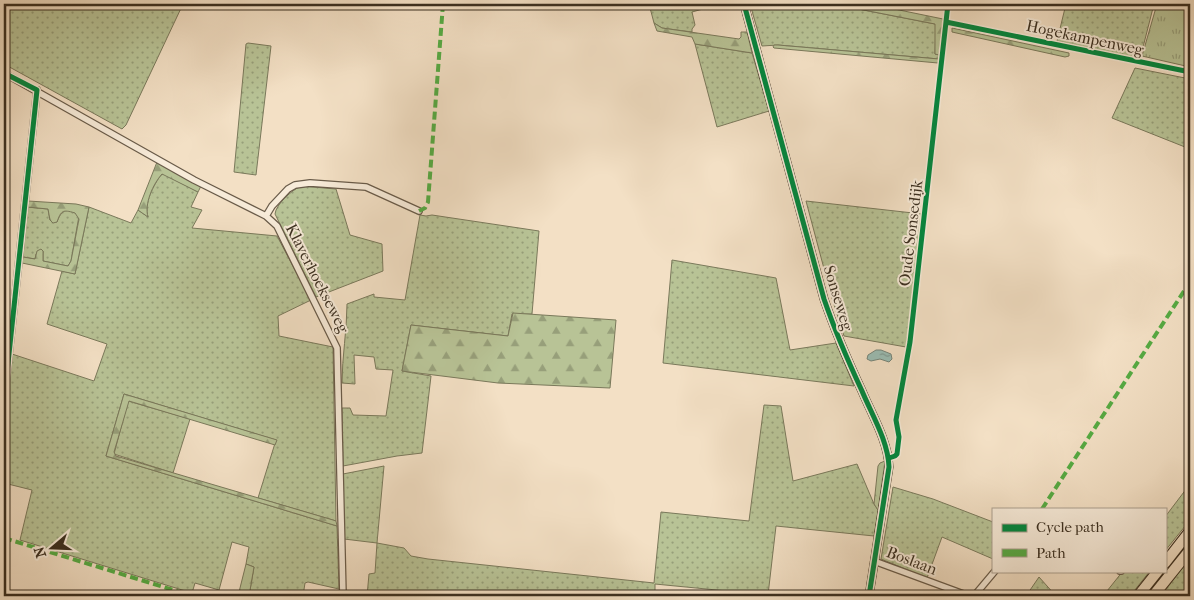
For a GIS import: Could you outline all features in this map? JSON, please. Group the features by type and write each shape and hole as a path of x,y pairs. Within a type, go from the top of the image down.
{"highway":[{"path":"1166,562 1190,532"},
{"path":"1153,596 1190,550"},
{"path":"1138,596 1157,572"}],"main road":[{"name":"Sonseweg","path":"744,4 824,299 839,341 887,449 889,467 869,596"}],"street":[{"name":"Klaverhoekseweg","path":"4,72 178,171 266,216 277,226 337,348 343,596"},
{"path":"4,401 37,90"},
{"path":"266,216 272,206 288,189 295,185 310,183 366,187 419,211"},
{"name":"Boslaan","path":"874,561 969,596"},
{"path":"974,596 994,572"}],"green space":[{"path":"12,4 183,4 126,125 122,129 4,64 4,20"},
{"path":"649,4 721,4 692,12 695,25 692,32 662,28 654,23"},
{"path":"750,4 833,4 935,24 935,54 939,55 939,59 778,45 762,46"},
{"path":"833,4 870,4 943,19 939,55 935,54 935,24"},
{"path":"1066,4 1154,4 1140,59 1057,41"},
{"path":"1157,4 1190,4 1190,67 1142,56"},
{"path":"654,23 662,28 739,39 741,32 747,32 752,53 695,44 692,37 657,31"},
{"path":"952,28 1069,53 1069,56 1065,57 952,32"},
{"path":"246,44 271,46 256,175 234,172"},
{"path":"695,44 752,53 769,111 717,127"},
{"path":"774,45 939,59 938,63 774,48"},
{"path":"1135,68 1190,79 1190,149 1112,118"},
{"path":"157,162 201,186 198,192 162,174 150,194 147,206 148,217 138,210"},
{"path":"164,174 198,192 191,207 202,210 192,228 277,236 311,300 278,316 279,336 333,347 336,521 258,498 276,440 124,394 106,456 337,526 339,589 308,582 305,583 303,596 249,596 254,567 246,564 249,547 232,542 219,590 195,583 192,593 20,540 32,490 4,483 4,426 12,354 94,381 107,344 47,324 62,271 75,274 89,207 131,223 138,210 148,217 147,206 152,189 161,175"},
{"path":"301,186 336,189 350,235 382,244 383,271 316,297 275,214 278,206 285,198"},
{"path":"28,201 76,204 89,207 75,274 22,263 23,257 35,259 37,251 41,249 43,251 43,261 68,266 71,261 79,219 75,213 65,211 61,213 57,222 53,223 50,220 48,209 27,207"},
{"path":"806,201 922,214 917,269 906,347 844,336"},
{"path":"27,207 48,209 50,220 57,222 63,212 68,210 79,216 71,261 68,266 43,261 43,251 36,254 35,259 23,257"},
{"path":"420,215 432,215 539,231 532,314 512,314 508,336 411,325 402,371 431,376 422,453 343,466 342,408 350,408 353,415 386,416 393,370 376,369 374,357 354,355 355,384 342,383 347,304 374,294 374,297 405,300"},
{"path":"672,260 776,278 790,350 836,343 854,386 663,363"},
{"path":"4,305 10,306 4,367"},
{"path":"513,313 616,320 610,388 498,383 402,371 411,325 508,336"},
{"path":"124,394 277,440 275,445 129,401 114,452 116,456 333,520 336,521 337,526 106,456"},
{"path":"128,401 190,419 173,473 114,454"},
{"path":"764,405 781,406 793,481 857,464 878,510 874,536 776,526 768,595 655,584 655,596 367,596 369,574 375,573 377,543 404,548 411,556 428,559 654,583 661,512 749,521"},
{"path":"885,461 878,510 874,504 878,466"},
{"path":"384,466 377,543 344,539 343,474"},
{"path":"1190,484 1190,520 1166,550 1166,516"},
{"path":"893,487 933,499 992,522 992,559 942,537 927,578 881,559"},
{"path":"1190,558 1190,596 1161,596"},
{"path":"246,564 254,567 249,596 238,596"},
{"path":"1122,572 1149,572 1130,596 1103,596"},
{"path":"1039,577 1056,596 1026,596"}],"water":[{"path":"876,350 891,354 892,359 889,362 880,359 871,361 867,359 868,355"}],"marked path":[{"path":"419,211 425,208 428,202 443,4"},
{"path":"1043,508 1190,282"},
{"path":"4,538 193,596"}],"cycle path":[{"path":"744,4 824,299 842,346 879,428 888,457 889,467 869,596"},
{"name":"Oude Sonsedijk","path":"889,458 897,454 899,437 896,420 910,342 948,4"},
{"name":"Hogekampenweg","path":"946,22 1190,72"},
{"path":"4,73 37,90 4,401"}]}
